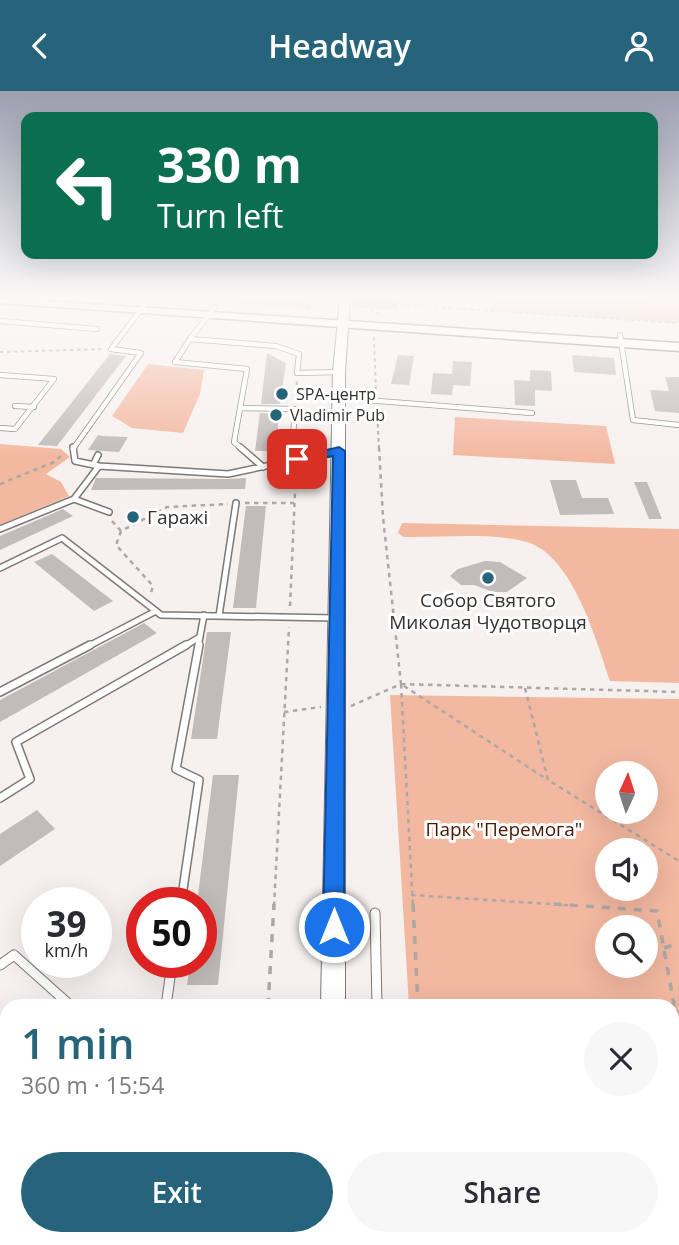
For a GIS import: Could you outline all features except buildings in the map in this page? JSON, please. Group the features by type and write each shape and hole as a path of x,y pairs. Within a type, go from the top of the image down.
{"main road":[{"path":"333,999 341,352"}],"lane":[{"path":"132,352 141,353 73,447 75,461 96,465 228,474 339,451"},
{"path":"182,352 175,362 247,369 234,442 263,467"},
{"path":"293,352 299,354 297,373 339,372"},
{"path":"623,352 633,420 679,425"},
{"path":"0,375 54,379 15,429 0,428"},
{"path":"340,398 532,413"},
{"path":"15,405 34,407"},
{"path":"240,408 295,409 294,460"},
{"path":"0,529 74,499 96,465 98,455"},
{"path":"74,499 109,512"},
{"path":"219,616 236,503"},
{"path":"0,568 62,538 161,615 336,618"},
{"path":"0,692 156,611"},
{"path":"183,887 199,780 176,769 204,615"},
{"path":"0,798 30,779 16,742 200,637"},
{"path":"375,913 377,999"},
{"path":"0,965 14,955 63,999"},
{"path":"167,999 170,978"}],"path":[{"path":"376,352 383,517 401,684 418,999"},
{"path":"295,409 297,373"},
{"path":"0,484 54,462 73,447"},
{"path":"268,999 289,617 294,460"},
{"path":"147,604 153,586 116,545 121,531 167,507"},
{"path":"101,509 121,531"},
{"path":"401,684 679,861"},
{"path":"348,708 401,684 679,692"},
{"path":"525,688 548,780"},
{"path":"284,712 325,707"},
{"path":"411,895 657,911 675,999"},
{"path":"664,948 679,943"}],"green space":[{"path":"148,364 204,370 200,394 183,433 132,428 112,416"},
{"path":"455,417 606,426 615,464 453,455"},
{"path":"0,444 61,449 70,457 46,474 61,482 69,496 0,525"},
{"path":"402,523 679,529 679,683 610,681 590,623 570,581 543,550 527,542 498,537 404,537 398,533"},
{"name":"Парк \"Перемога\"","path":"390,695 679,699 679,999 409,999"}],"place":[{"name":"SPA-центр","path":"282,394"},
{"name":"Vladimir Pub","path":"276,415"},
{"name":"Гаражі","path":"133,517"},
{"name":"Собор Святого Миколая Чудотворця","path":"488,578"}],"route":[{"path":"297,459 339,451 334,927"}]}
